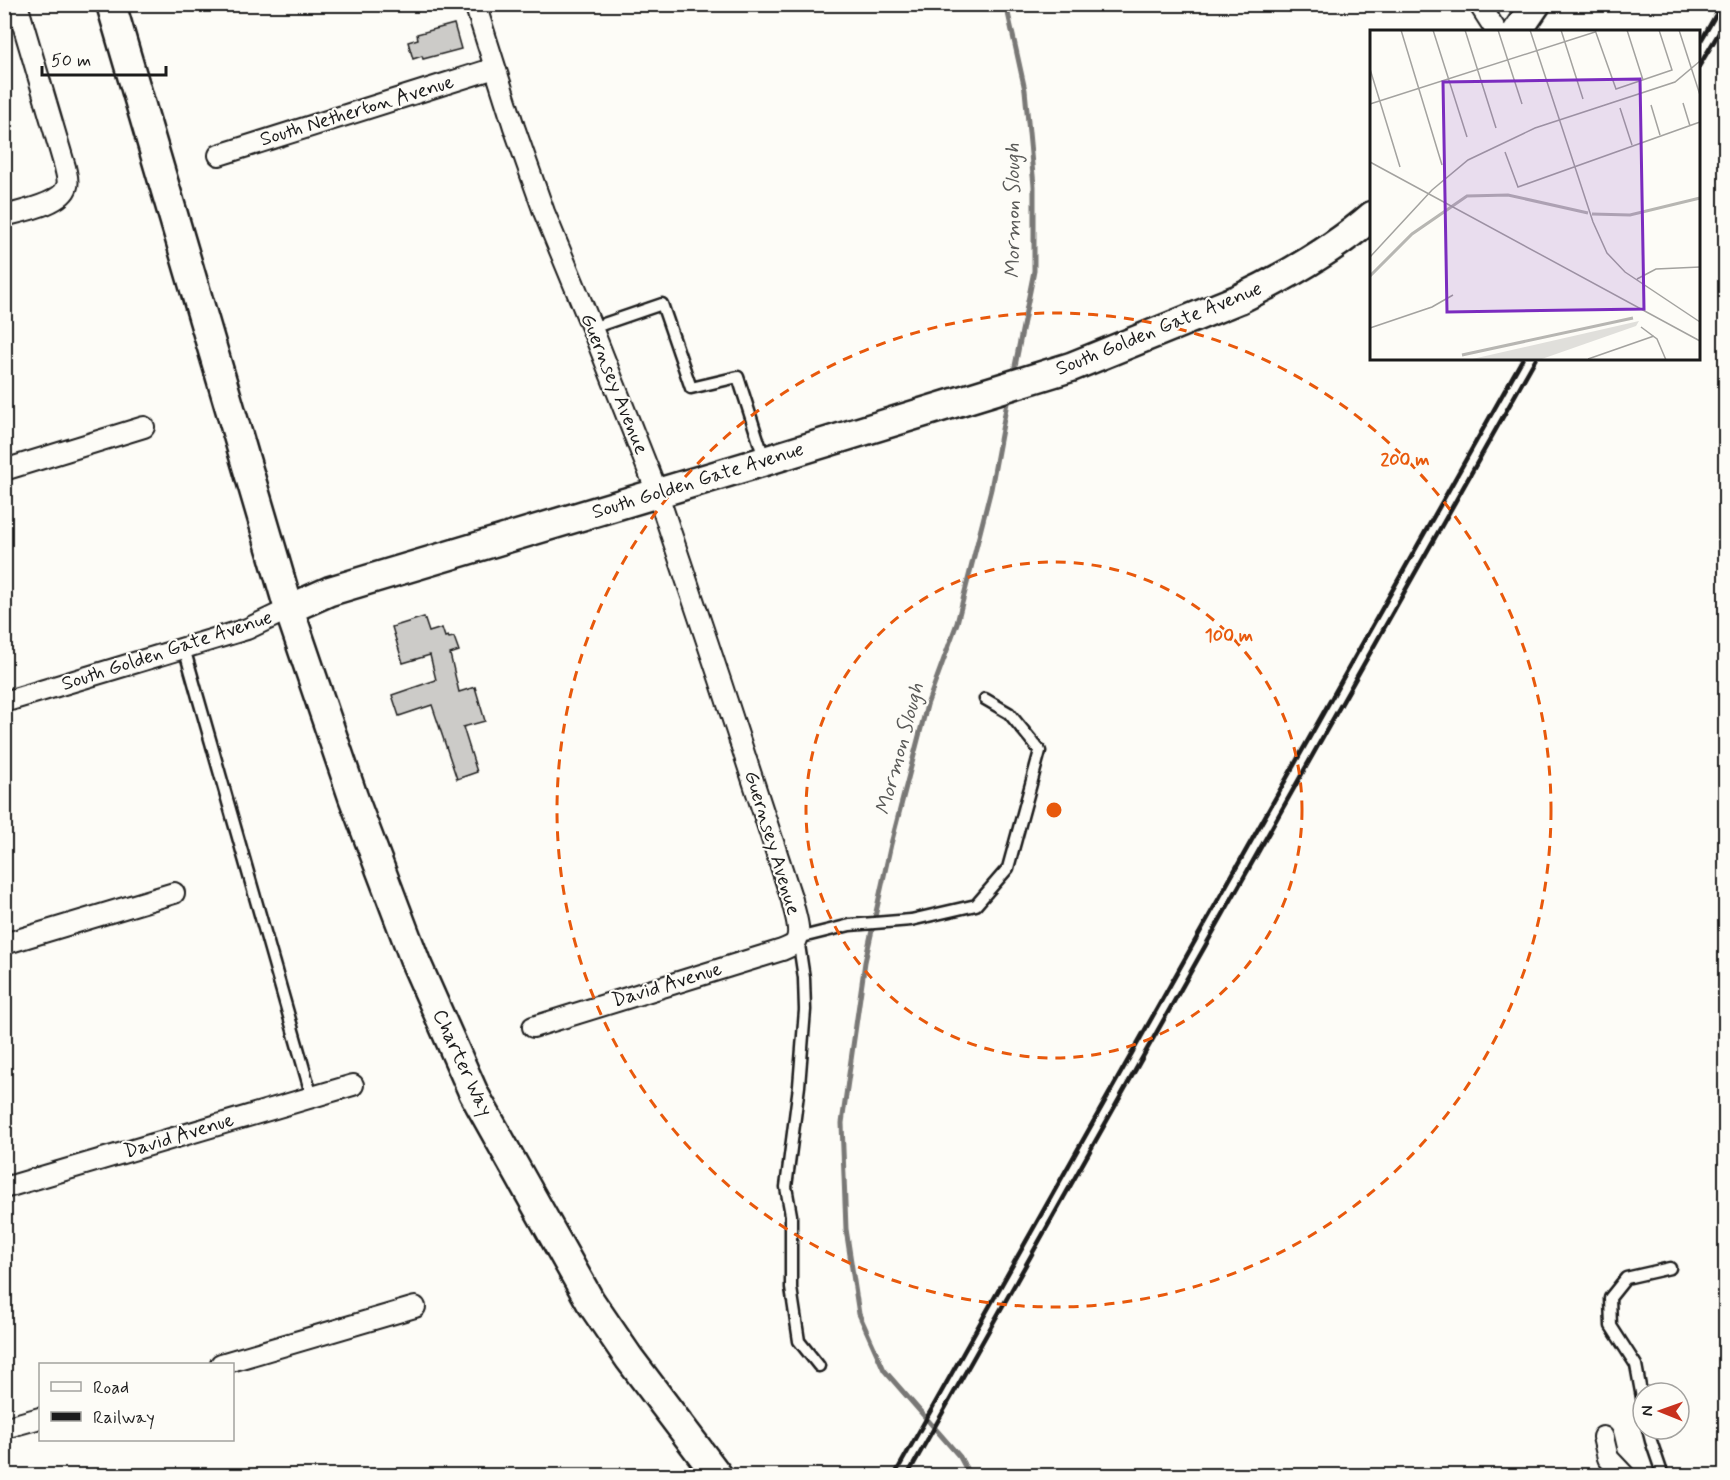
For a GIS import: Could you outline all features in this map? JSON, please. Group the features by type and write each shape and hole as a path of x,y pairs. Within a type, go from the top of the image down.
{"main road":[{"name":"Charter Way","path":"111,4 289,609 353,797 416,963 474,1094 590,1302 718,1476"},
{"path":"1518,30 1536,4"},
{"name":"South Golden Gate Avenue","path":"289,609 330,591 1071,367 1259,290 1303,265 1370,217"}],"street":[{"path":"4,216 45,204 62,196 68,183 17,4"},
{"name":"Guernsey Avenue","path":"475,4 544,212 657,492 788,889 798,938"},
{"path":"1479,4 1496,30"},
{"name":"South Netherton Avenue","path":"219,155 495,68"},
{"path":"4,470 144,427"},
{"name":"South Golden Gate Avenue","path":"4,702 247,629 289,609"},
{"path":"4,944 174,893"},
{"name":"David Avenue","path":"533,1027 782,950 794,944 798,938"},
{"name":"David Avenue","path":"4,1188 353,1085"},
{"path":"228,1363 415,1307"},
{"path":"4,1428 39,1418"},
{"path":"1603,1437 1608,1458 1625,1476"}],"lane":[{"path":"592,328 662,304 691,388 738,377 765,461"},
{"path":"184,648 312,1096"},
{"path":"819,1366 799,1341 791,1288 790,1215 786,1187 799,1086 805,1010 804,978 798,938 850,925 911,920 976,905 1008,868 1040,751 1009,713 985,699"},
{"path":"1639,1381 1636,1365 1611,1326 1610,1298 1626,1278 1670,1268"},
{"path":"1651,1441 1663,1476"}],"building":[{"path":"454,24 461,49 423,59 422,56 413,59 408,42 418,39 417,34"},
{"path":"424,617 429,632 442,628 445,637 454,637 459,651 450,654 459,692 475,687 485,721 463,727 477,772 457,779 432,705 399,716 392,695 436,680 430,655 403,663 392,627"}],"waterway":[{"name":"Mormon Slough","path":"1006,4 1025,90 1034,186 1034,271 1013,376"},
{"name":"Mormon Slough","path":"970,1476 960,1457 884,1370 859,1314 846,1229 842,1123 865,962 891,844 927,705 957,623 991,489 1008,397"}],"railway":[{"path":"1700,42 1722,4"},
{"path":"1700,65 1726,21"},
{"path":"894,1476 1522,360"},
{"path":"907,1476 1535,360"}]}
